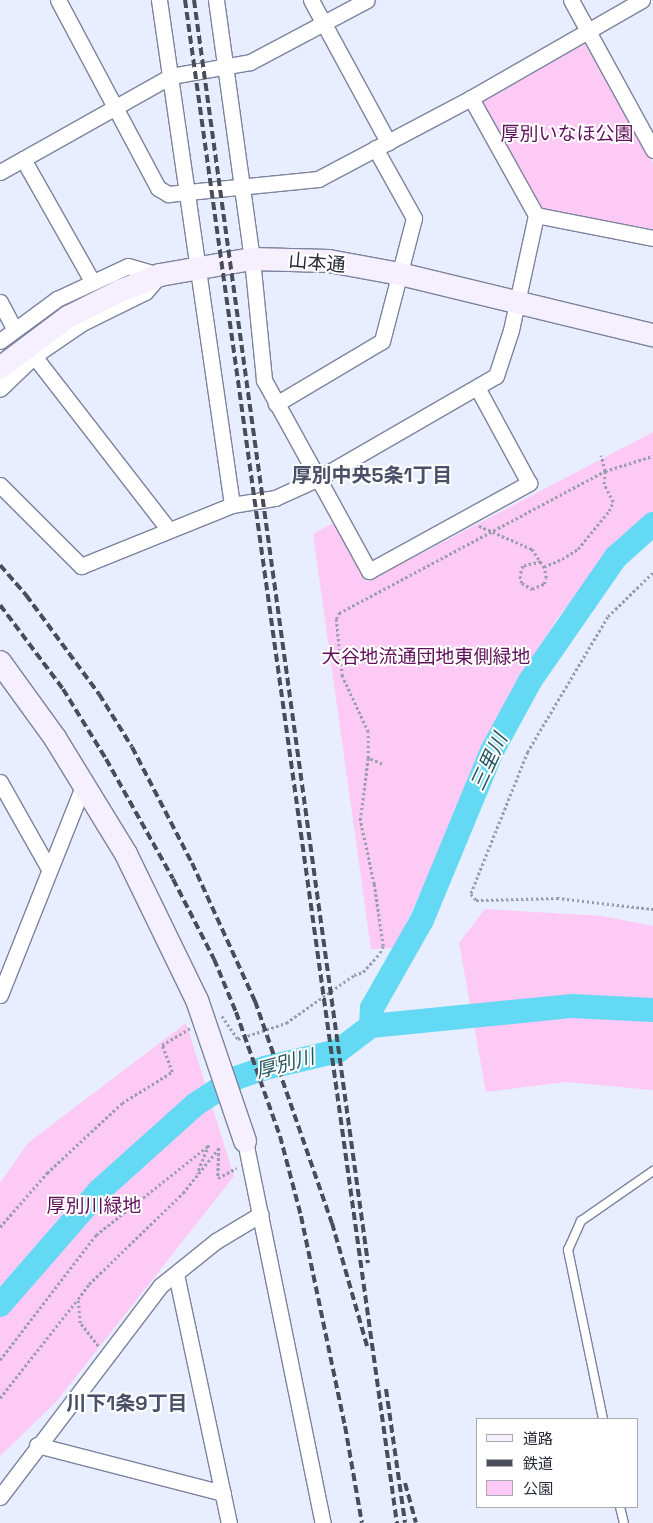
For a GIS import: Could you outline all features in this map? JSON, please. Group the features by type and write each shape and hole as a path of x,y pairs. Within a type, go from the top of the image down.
{"street":[{"path":"58,0 158,188 168,194 241,185 318,179 471,98 642,0"},
{"path":"159,0 232,505"},
{"path":"216,0 252,259 264,380 369,571 529,483 478,389"},
{"path":"276,404 382,341 414,218 382,145 310,0"},
{"path":"0,172 171,76 250,62 367,0"},
{"path":"570,0 653,150"},
{"path":"0,485 81,566 168,529 232,505 275,498 319,478 478,389 496,376 516,304 536,215 471,98"},
{"path":"23,159 92,281"},
{"path":"536,215 653,238"},
{"name":"山本通","path":"0,368 68,317 120,291 160,275 198,266 252,259 328,261 400,274 516,304 653,335"},
{"path":"0,341 14,328 92,281 128,266 160,275 145,292 82,323 34,356 0,390"},
{"path":"0,302 14,328"},
{"path":"34,356 168,529"},
{"path":"0,662 55,738 126,854 206,1024 248,1151 323,1523"},
{"path":"0,995 84,784"},
{"path":"1,785 49,869"},
{"path":"0,962 7,976"},
{"path":"0,1497 37,1445 160,1286 216,1241 260,1214"},
{"path":"176,1274 229,1523"},
{"path":"37,1445 223,1493"}],"lane":[{"path":"602,1418 568,1250 581,1221 653,1171"},
{"path":"620,1508 624,1523"}],"path":[{"path":"544,567 578,549 609,511 612,502 604,484 605,470 601,456"},
{"path":"0,1227 48,1173 122,1103 172,1072 162,1044 221,1016 238,1039 286,1023 354,975 364,972 380,954 383,946 374,884 360,820 368,758 368,732 342,676 336,619 339,613 491,533 605,470 653,456"},
{"path":"465,518 491,533 532,549 541,562 544,567 546,578 544,584 532,589 522,583 520,576 523,566 541,562"},
{"path":"653,573 608,617 528,752 471,894 476,900 557,898 653,909"},
{"path":"368,758 382,764"},
{"path":"0,1360 96,1235 210,1146 196,1177"},
{"path":"0,1398 89,1284 196,1177 219,1148 218,1178 248,1151"},
{"path":"78,1299 80,1323 106,1356"}],"green space":[{"name":"厚別いなほ公園","path":"585,44 653,164 653,229 541,209 479,104"},
{"name":"大谷地流通団地東側緑地","path":"653,432 653,512 612,548 556,620 510,697 395,948 371,949 313,534 335,522 367,582"},
{"path":"485,909 602,916 653,926 653,1090 565,1082 486,1092 459,943"},
{"name":"厚別川緑地","path":"186,1023 234,1176 56,1402 0,1456 0,1183 28,1143"}],"waterway":[{"name":"三里川","path":"371,1026 372,1008 422,920 492,751 530,681 616,557 653,524"},
{"name":"厚別川","path":"0,1305 99,1191 196,1104 236,1078 265,1068 338,1051 371,1026 573,1006 653,1010"}],"railway":[{"path":"185,0 397,1523"},
{"path":"194,0 368,1263"},
{"path":"0,565 26,595 99,694 132,747 192,863 255,1001 332,1223 367,1346"},
{"path":"0,605 63,689 106,759 173,879 214,959 236,1012 280,1136 301,1216 345,1426 362,1523"},
{"path":"386,1389 405,1523"},
{"path":"405,1483 416,1523"}],"district":[{"name":"厚別中央5条1丁目","path":"372,475"},
{"name":"川下1条9丁目","path":"127,1403"}]}
